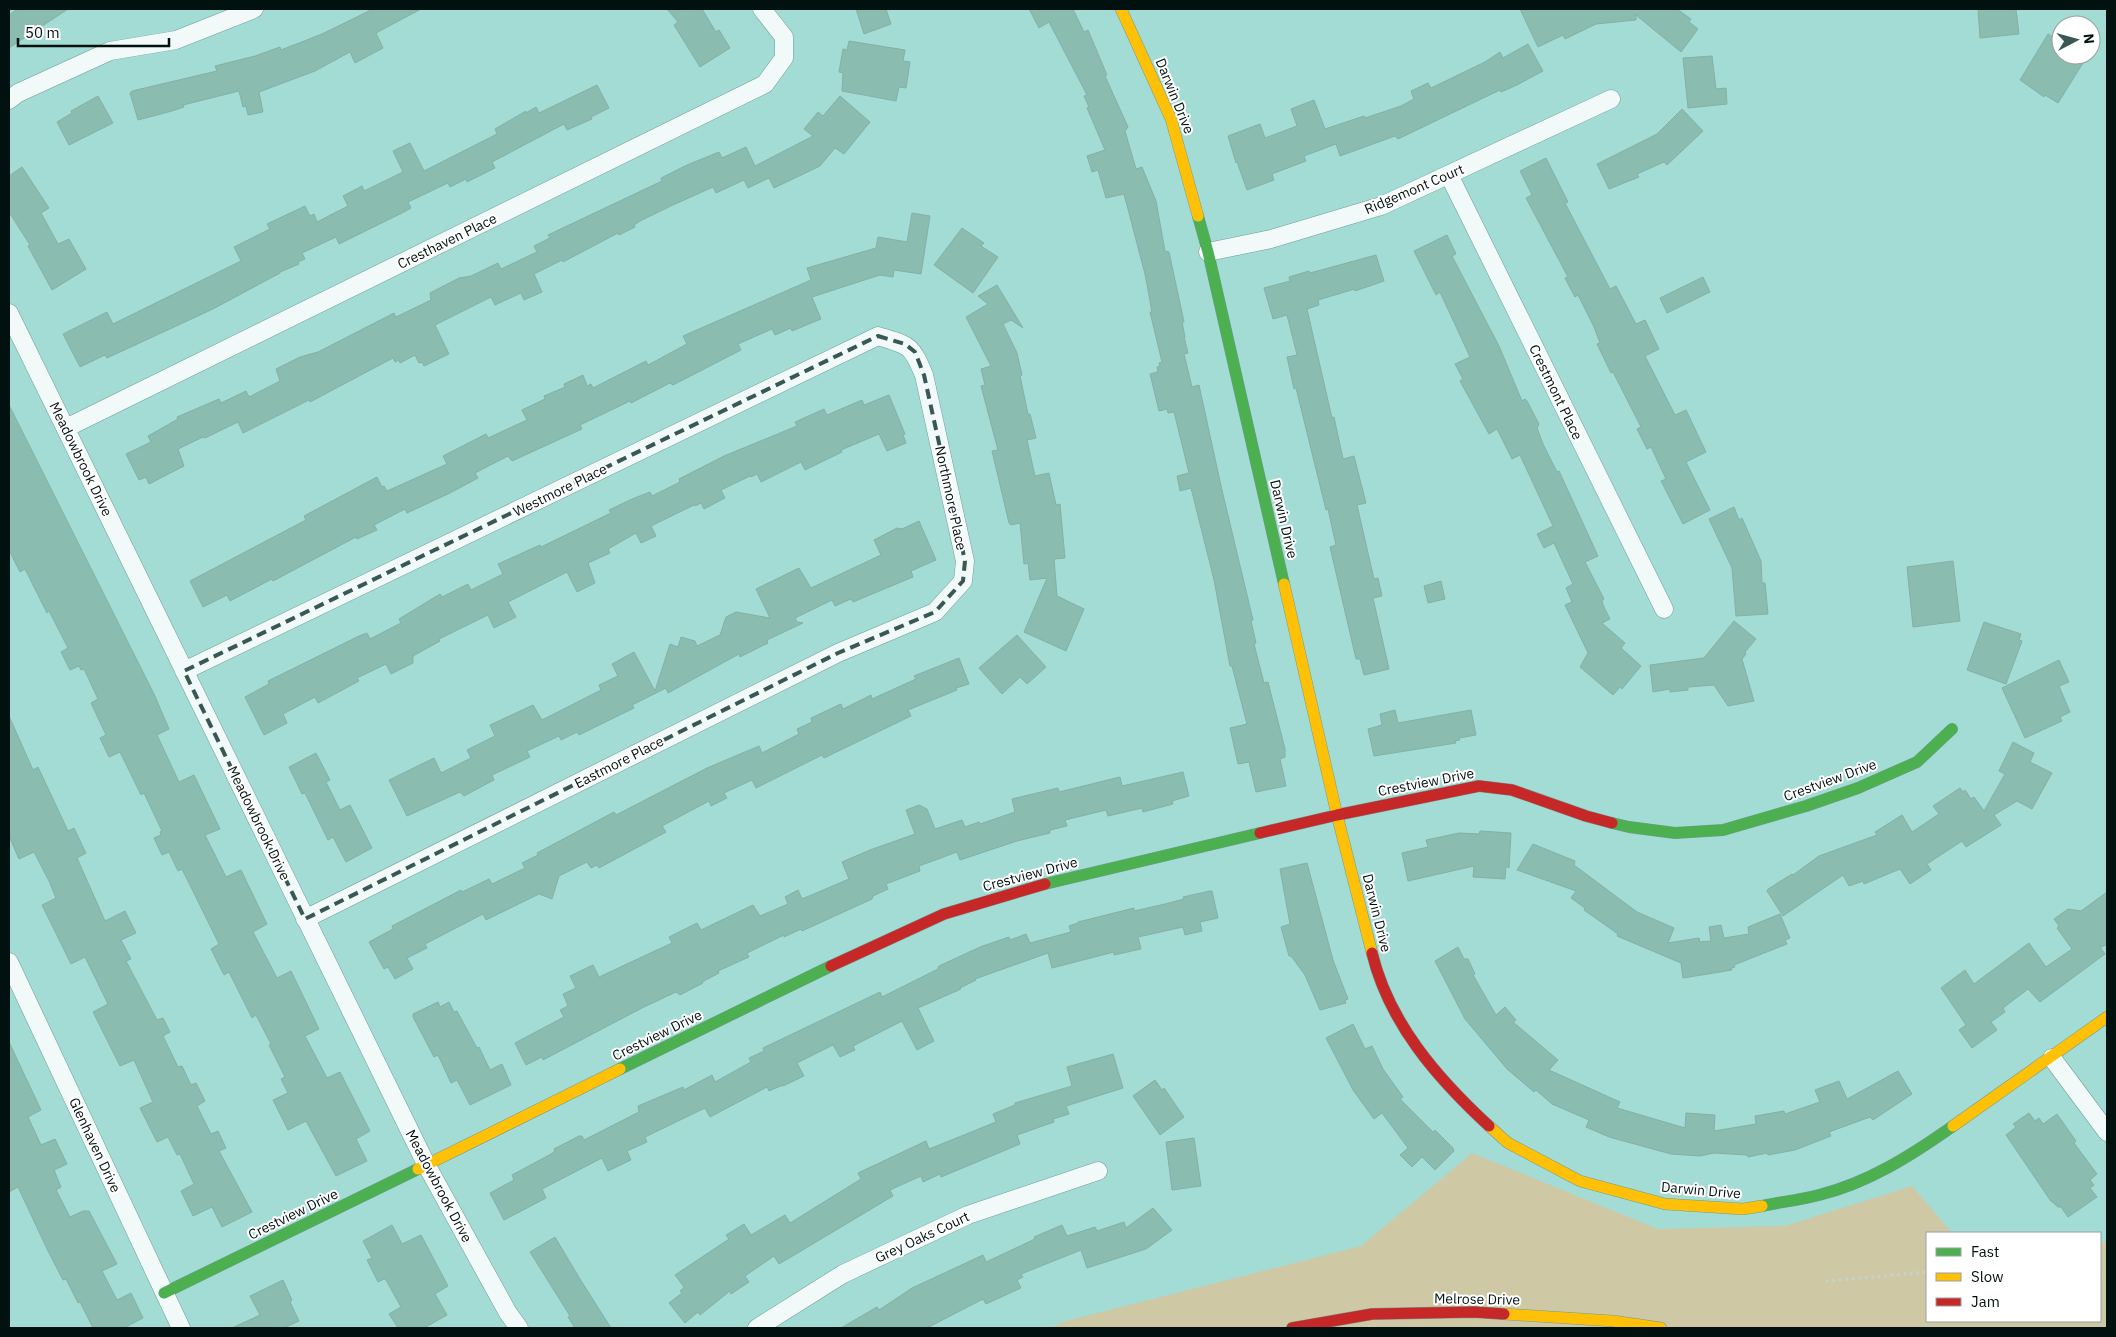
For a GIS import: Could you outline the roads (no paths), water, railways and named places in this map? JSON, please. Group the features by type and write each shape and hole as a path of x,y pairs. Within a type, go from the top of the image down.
{"street":[{"path":"9,100 18,93 110,51 176,40 254,9"},
{"name":"Cresthaven Place","path":"66,428 765,84 784,58 784,37 762,9"},
{"name":"Darwin Drive","path":"1121,9 1171,119 1208,252 1337,814 1375,966 1396,1014 1423,1057 1455,1094 1508,1143 1580,1181 1665,1204 1743,1209 1820,1195 1877,1174 1921,1149 2107,1018"},
{"name":"Ridgemont Court","path":"1208,252 1271,239 1381,206 1611,99"},
{"name":"Crestmont Place","path":"1448,175 1664,609"},
{"name":"Meadowbrook Drive","path":"9,313 427,1166 508,1313 519,1328"},
{"name":"Westmore Place","path":"184,671 878,336 905,344 915,352 924,375"},
{"name":"Northmore Place","path":"924,375 965,561 963,581 935,612"},
{"name":"Eastmore Place","path":"305,919 838,653 935,612"},
{"name":"Crestview Drive","path":"164,1293 427,1166 884,940 944,914 1027,888 1337,814 1479,786 1512,790 1586,816 1629,827 1675,833 1723,830 1806,806 1858,788 1909,766 1917,762 1952,730"},
{"name":"Glenhaven Drive","path":"9,962 181,1328"},
{"path":"2052,1058 2107,1132"},
{"name":"Grey Oaks Court","path":"757,1328 843,1274 968,1215 1098,1171"},
{"name":"Melrose Drive","path":"1292,1328 1372,1314 1474,1312 1613,1321 1661,1328"}]}
